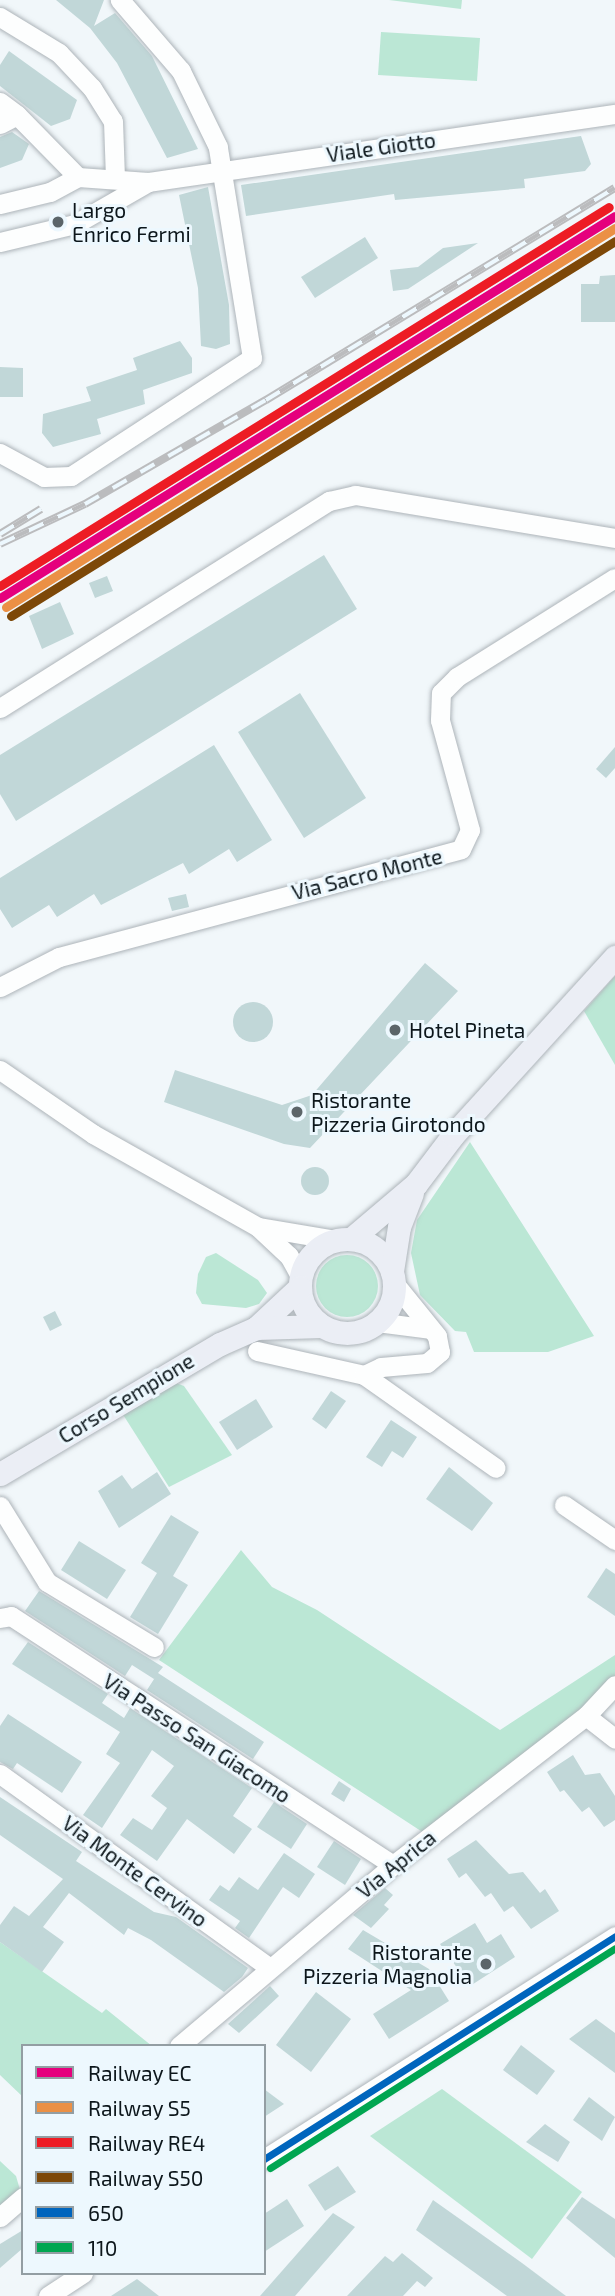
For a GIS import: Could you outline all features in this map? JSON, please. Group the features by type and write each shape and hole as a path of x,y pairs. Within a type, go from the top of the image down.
{"main road":[{"path":"416,1184 398,1227 389,1309 377,1322 346,1334 322,1326 306,1309 300,1282 310,1256 343,1239 416,1184 476,1109 615,957"},
{"path":"343,1239 376,1248 393,1277"},
{"name":"Corso Sempione","path":"257,1340 300,1282"},
{"name":"Corso Sempione","path":"0,1474 170,1369 257,1340 322,1326"}],"street":[{"path":"0,453 51,479 78,474 251,362 223,170 181,71 120,0"},
{"path":"0,17 59,52 92,88 113,121 115,177"},
{"path":"0,102 9,120 78,177"},
{"name":"Viale Giotto","path":"0,204 50,191 78,177 115,177 148,182 615,114"},
{"name":"Viale Giotto","path":"0,242 75,224 148,182"},
{"path":"0,708 329,501 355,495 615,538"},
{"name":"Via Sacro Monte","path":"0,988 59,957 461,849 470,830 440,720 440,693 457,677 615,578"},
{"path":"0,1070 93,1134 258,1227 289,1256 300,1282"},
{"path":"258,1227 343,1239"},
{"path":"363,1374 437,1359 440,1344 393,1277"},
{"path":"377,1322 430,1329"},
{"path":"257,1340 363,1374 496,1468"},
{"path":"564,1505 615,1540"},
{"path":"0,1506 47,1582 154,1647"},
{"name":"Via Passo San Giacomo","path":"0,1618 11,1616 393,1865"},
{"name":"Via Aprica","path":"182,2044 393,1865 586,1716 615,1685"},
{"path":"586,1716 615,1739"},
{"name":"Via Monte Cervino","path":"0,1774 270,1968"},
{"path":"266,2157 615,1936"},
{"path":"0,2217 21,2199"},
{"path":"61,2293 81,2275"}],"green space":[{"path":"389,0 462,0 461,9"},
{"path":"381,32 480,38 477,81 378,75"},
{"path":"615,976 615,1065 584,1011"},
{"path":"470,1142 594,1336 548,1352 474,1352 466,1332 455,1331 420,1295 411,1253 417,1220"},
{"path":"216,1253 258,1280 267,1293 259,1304 246,1308 202,1304 196,1293 198,1274 206,1257"},
{"path":"347,1255 369,1264 378,1286 369,1308 347,1317 325,1308 316,1286 325,1264"},
{"path":"176,1383 184,1386 232,1455 169,1487 122,1413"},
{"path":"241,1550 272,1587 317,1610 500,1730 615,1655 615,1677 577,1716 424,1833 159,1660"},
{"path":"0,1942 102,2013 106,2009 150,2044 21,2044 21,2095 0,2075"},
{"path":"442,2089 582,2192 532,2259 370,2136"},
{"path":"0,2161 16,2176 20,2190 0,2210"}],"building":[{"path":"56,0 104,0 94,26 115,13 152,56 198,149 167,158 117,63 90,28"},
{"path":"9,51 77,100 70,119 51,126 0,86 0,65"},
{"path":"12,132 29,144 22,160 0,168 0,137"},
{"path":"581,136 591,164 585,171 524,179 525,188 395,200 394,194 246,216 241,185"},
{"path":"208,187 229,305 230,344 216,349 201,346 198,288 179,195"},
{"path":"365,237 378,258 315,298 301,277"},
{"path":"478,243 408,289 393,291 390,270 418,267 443,248"},
{"path":"615,275 615,322 581,322 581,284 599,284 600,276"},
{"path":"180,341 192,358 192,373 143,390 145,404 97,419 101,434 53,447 42,433 43,414 91,401 86,387 137,370 133,358"},
{"path":"0,367 23,368 23,397 0,397"},
{"path":"324,555 357,609 16,821 0,794 0,755"},
{"path":"107,576 113,591 95,598 89,583"},
{"path":"60,602 74,634 42,649 29,616"},
{"path":"300,693 366,798 304,838 238,732"},
{"path":"214,745 272,840 237,862 229,849 189,874 183,863 101,905 94,894 57,917 49,905 12,928 0,909 0,878"},
{"path":"615,747 615,768 606,778 596,769"},
{"path":"186,894 189,907 172,911 168,898"},
{"name":"Hotel Pineta","path":"425,963 458,991 310,1148 284,1144 164,1102 175,1070 282,1105 312,1095"},
{"path":"253,1002 267,1008 273,1022 267,1036 253,1042 239,1036 233,1022 239,1008"},
{"path":"315,1167 325,1171 329,1181 325,1191 315,1195 305,1191 301,1181 305,1171"},
{"path":"55,1311 62,1325 50,1331 43,1317"},
{"path":"331,1391 346,1401 326,1429 312,1419"},
{"path":"256,1399 273,1427 237,1450 219,1422"},
{"path":"391,1420 417,1437 403,1458 392,1451 382,1467 366,1457"},
{"path":"449,1467 493,1503 472,1531 426,1499"},
{"path":"157,1472 171,1494 119,1528 98,1491 122,1475 132,1489"},
{"path":"171,1515 199,1532 173,1576 188,1585 158,1634 130,1617 157,1573 141,1563"},
{"path":"79,1541 126,1570 107,1599 61,1570"},
{"path":"606,1568 615,1574 615,1616 587,1597"},
{"path":"39,1591 163,1667 158,1673 264,1742 253,1759 147,1690 156,1676 154,1679 132,1665 125,1676 25,1611"},
{"path":"28,1642 108,1694 102,1703 124,1718 130,1708 252,1788 233,1816 252,1829 234,1854 187,1819 157,1861 120,1835 133,1818 152,1830 167,1808 151,1796 174,1766 152,1750 102,1828 83,1815 120,1763 106,1754 120,1732 12,1664"},
{"path":"8,1714 82,1762 62,1793 17,1763 13,1769 0,1762 0,1726"},
{"path":"573,1755 585,1775 600,1773 615,1796 615,1820 604,1827 589,1807 582,1812 564,1790 560,1792 547,1772"},
{"path":"339,1781 351,1789 344,1802 331,1794"},
{"path":"0,1797 82,1852 76,1861 154,1912 176,1917 248,1968 242,1977 224,1992 151,1940 128,1928 124,1935 69,1893 43,1927 64,1942 42,1972 0,1942 0,1925 14,1906 29,1916 63,1879 0,1835"},
{"path":"274,1802 307,1824 291,1849 257,1827"},
{"path":"476,1840 509,1874 523,1872 540,1893 545,1889 559,1911 531,1929 513,1906 504,1912 491,1893 485,1897 466,1873 459,1878 447,1859"},
{"path":"334,1841 361,1859 345,1885 317,1867"},
{"path":"284,1853 315,1874 299,1898 283,1887 249,1938 235,1928 240,1921 209,1900 220,1885 229,1891 239,1877 258,1890"},
{"path":"385,1888 393,1895 384,1905 389,1909 371,1928 353,1915"},
{"path":"475,1923 487,1943 501,1934 515,1957 470,1986 440,1944"},
{"path":"363,1930 429,1969 449,2001 389,2039 373,2014 411,1990 348,1949"},
{"path":"270,1986 279,1996 239,2033 228,2024"},
{"path":"316,1992 351,2019 311,2072 276,2045"},
{"path":"596,2019 615,2033 615,2073 569,2039"},
{"path":"521,2045 555,2071 537,2095 503,2070"},
{"path":"266,2090 284,2104 266,2116"},
{"path":"589,2097 615,2117 602,2141 573,2120"},
{"path":"545,2124 570,2142 558,2162 526,2142"},
{"path":"338,2166 356,2192 325,2211 308,2185"},
{"path":"582,2197 615,2219 615,2258 566,2218"},
{"path":"287,2199 304,2226 266,2251 266,2213"},
{"path":"433,2200 566,2296 507,2296 416,2230"},
{"path":"333,2213 355,2227 295,2296 260,2296"},
{"path":"21,2231 21,2250 0,2268 0,2244"},
{"path":"402,2253 433,2278 425,2287 417,2281 403,2296 347,2296 385,2256 393,2262"},
{"path":"137,2279 159,2296 111,2296"}],"railway":[{"path":"0,544 85,504 266,400 615,188"},
{"path":"0,534 41,509"}],"rail line":[{"name":"RE4","path":"0,586 609,207"},
{"name":"EC","path":"0,598 615,216"},
{"name":"S5","path":"6,607 615,228"},
{"name":"S50","path":"11,616 615,241"}],"transit line":[{"name":"650","path":"266,2158 615,1936"},
{"name":"110","path":"270,2168 615,1948"}],"place":[{"name":"Largo Enrico Fermi","path":"58,222"},
{"name":"Hotel Pineta","path":"395,1030"},
{"name":"Ristorante Pizzeria Girotondo","path":"297,1112"},
{"name":"Ristorante Pizzeria Magnolia","path":"486,1964"}]}
